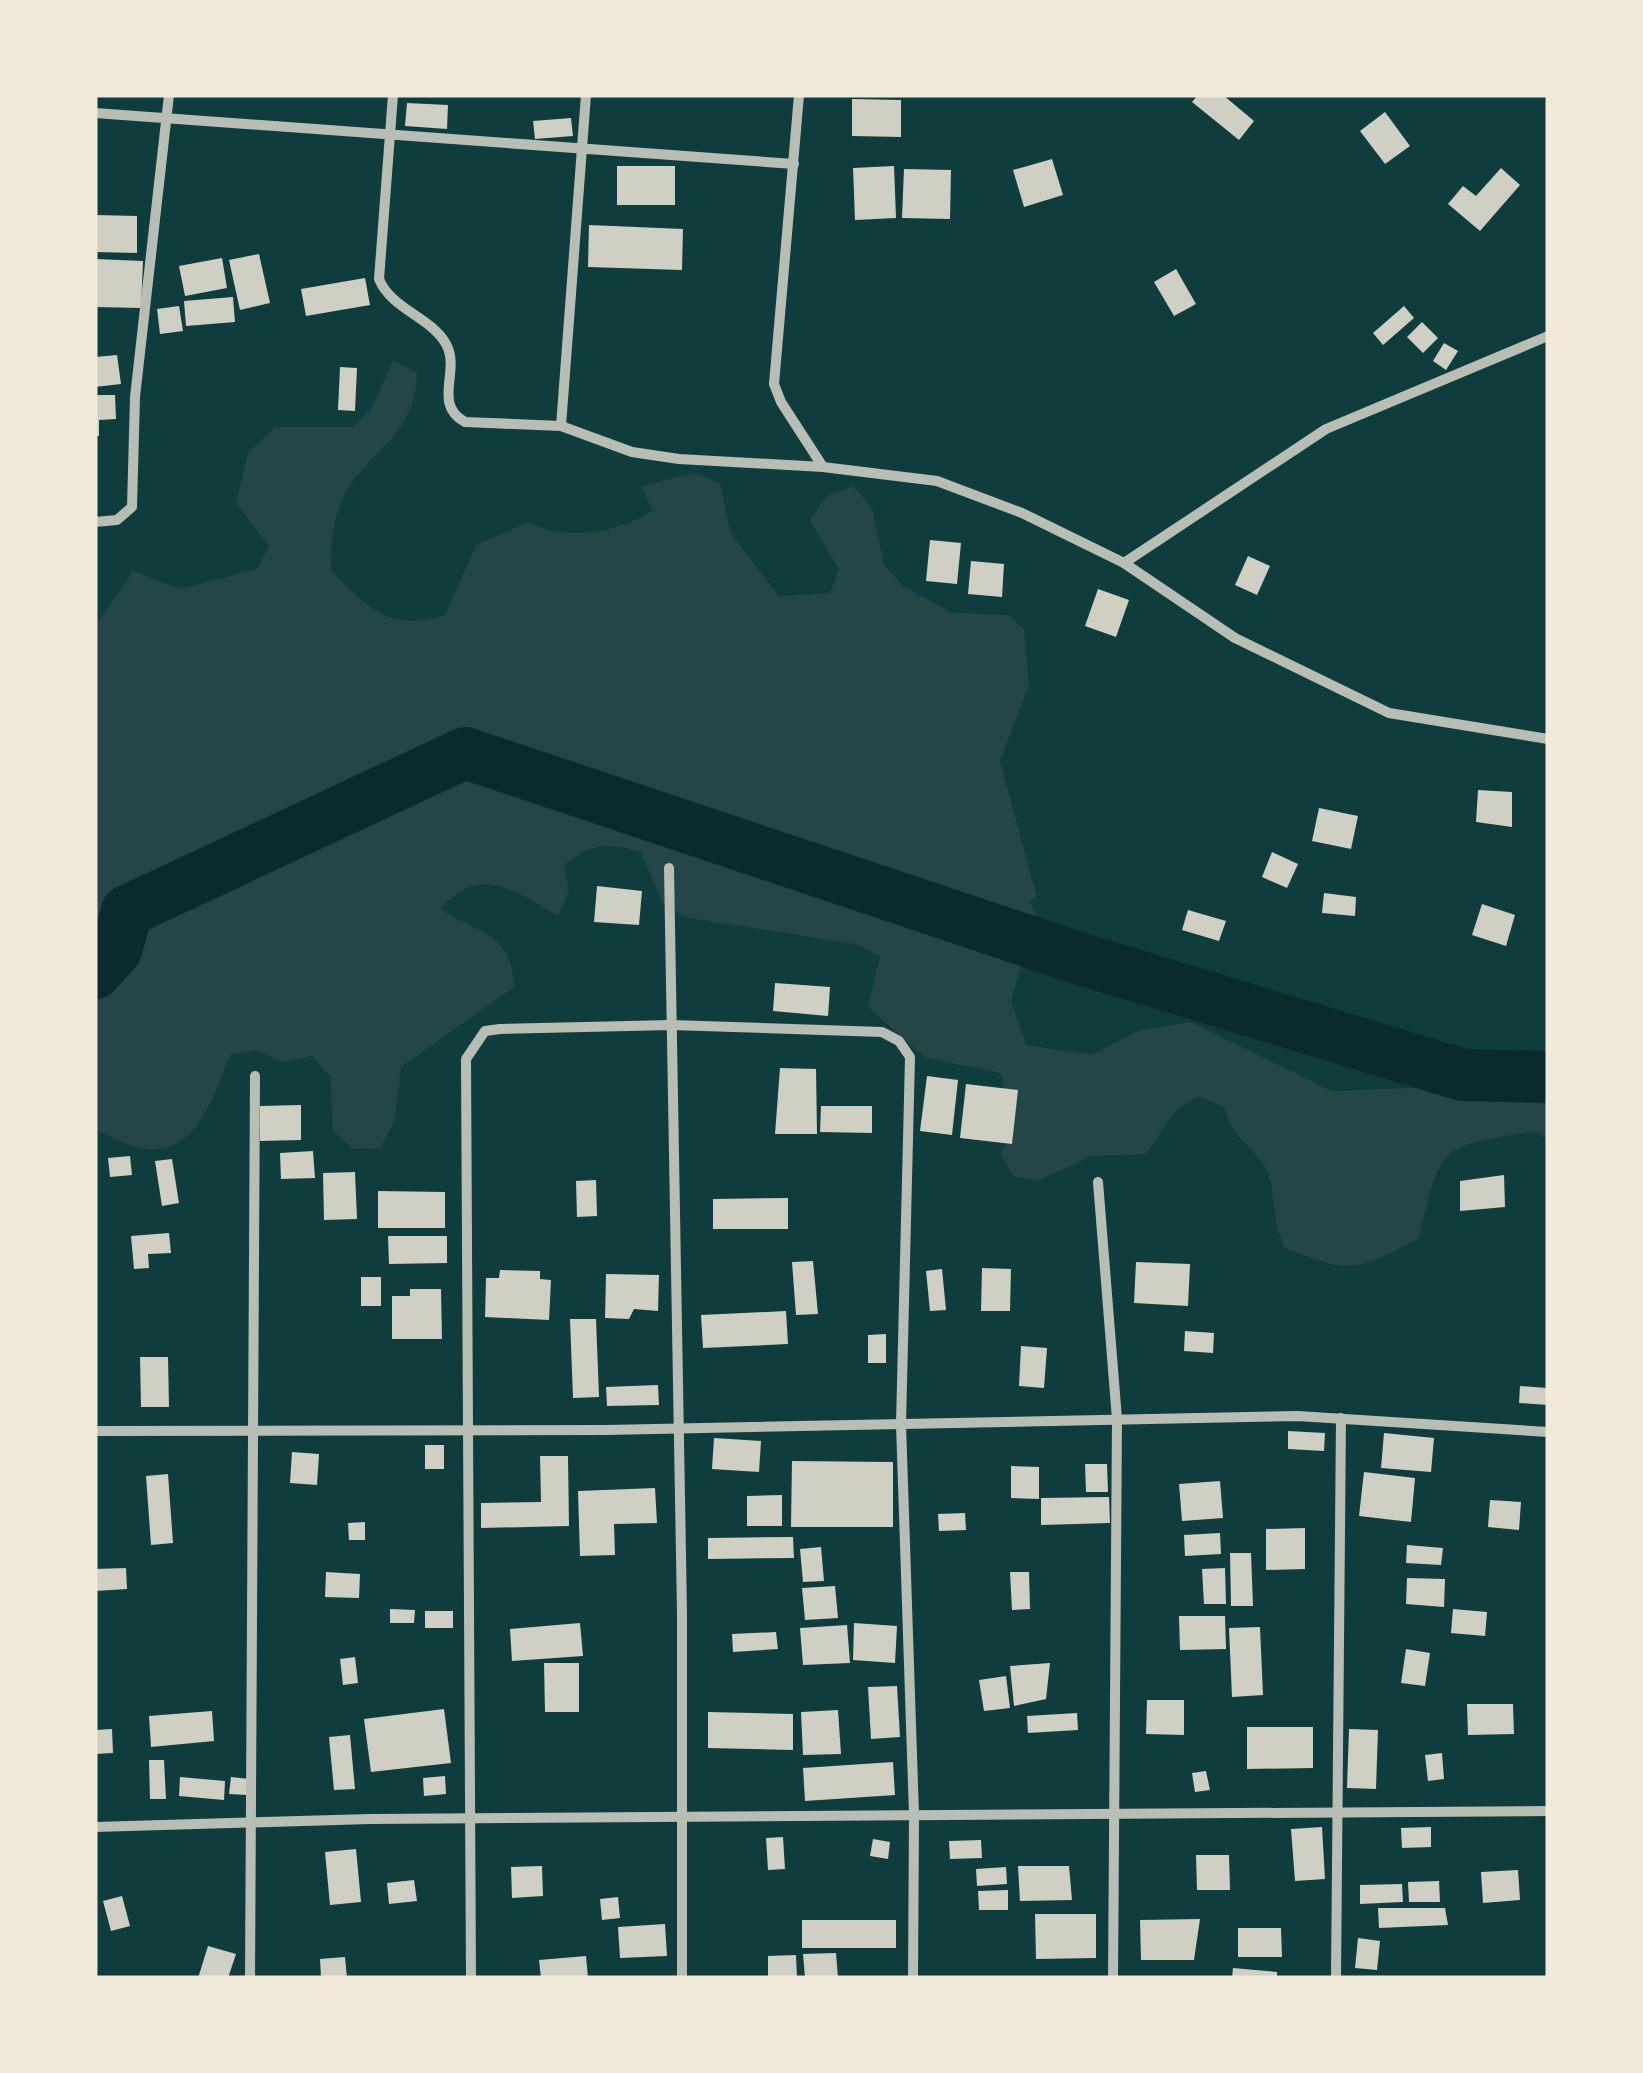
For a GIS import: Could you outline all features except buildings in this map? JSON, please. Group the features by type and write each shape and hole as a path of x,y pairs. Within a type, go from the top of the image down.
{"street":[{"path":"95,522 117,520 132,506 135,397 169,95"},
{"path":"393,95 379,280 385,293 444,340 449,352 447,403 453,416 465,422 561,426 632,452 823,467 937,481 1022,513 1124,563 1235,638 1390,713 1548,740"},
{"path":"561,426 586,95"},
{"path":"799,95 774,384 781,402 823,467"},
{"path":"95,113 794,164"},
{"path":"1124,563 1326,429 1548,336"},
{"path":"669,868 673,1245 680,1428 682,1978"},
{"path":"472,1978 466,1059 485,1031 672,1025 882,1032 900,1041 910,1057 901,1424 914,1815 914,1978"},
{"path":"250,1978 254,1824 255,1076"},
{"path":"1098,1182 1117,1420 1113,1978"},
{"path":"95,1431 470,1431 1341,1418 1548,1432"},
{"path":"1336,1978 1341,1418"},
{"path":"95,1827 683,1816 1548,1811"}],"shaded area":[{"path":"393,360 417,373 410,409 395,435 350,485 340,504 332,537 331,570 368,605 409,621 445,615 476,545 529,522 575,533 623,525 652,511 642,486 695,473 720,483 731,534 779,596 830,593 839,569 810,520 827,496 853,486 872,508 884,564 903,586 952,613 1008,615 1024,629 1029,685 1000,761 1037,897 1030,901 1036,915 1011,1001 1026,1045 1092,1055 1138,1031 1190,1022 1332,1091 1548,1083 1548,1140 1535,1131 1461,1147 1440,1167 1418,1239 1353,1266 1325,1262 1285,1248 1277,1226 1270,1179 1262,1162 1233,1129 1224,1107 1199,1096 1177,1109 1146,1154 1091,1156 1040,1180 1014,1177 1001,1155 1012,1128 1001,1073 926,1058 868,1007 880,956 856,944 683,917 662,902 641,852 609,846 583,852 564,865 569,891 558,916 512,890 483,885 469,887 440,909 500,945 512,969 514,987 401,1067 394,1123 380,1148 353,1149 333,1131 330,1076 312,1056 282,1062 256,1050 230,1055 211,1102 192,1131 180,1141 165,1148 147,1149 95,1130 95,626 133,571 180,589 257,569 269,546 236,503 248,453 275,427 352,427 372,408"}],"waterway":[{"path":"95,973 116,950 127,911 465,753 1081,959 1463,1075 1548,1077"}]}
